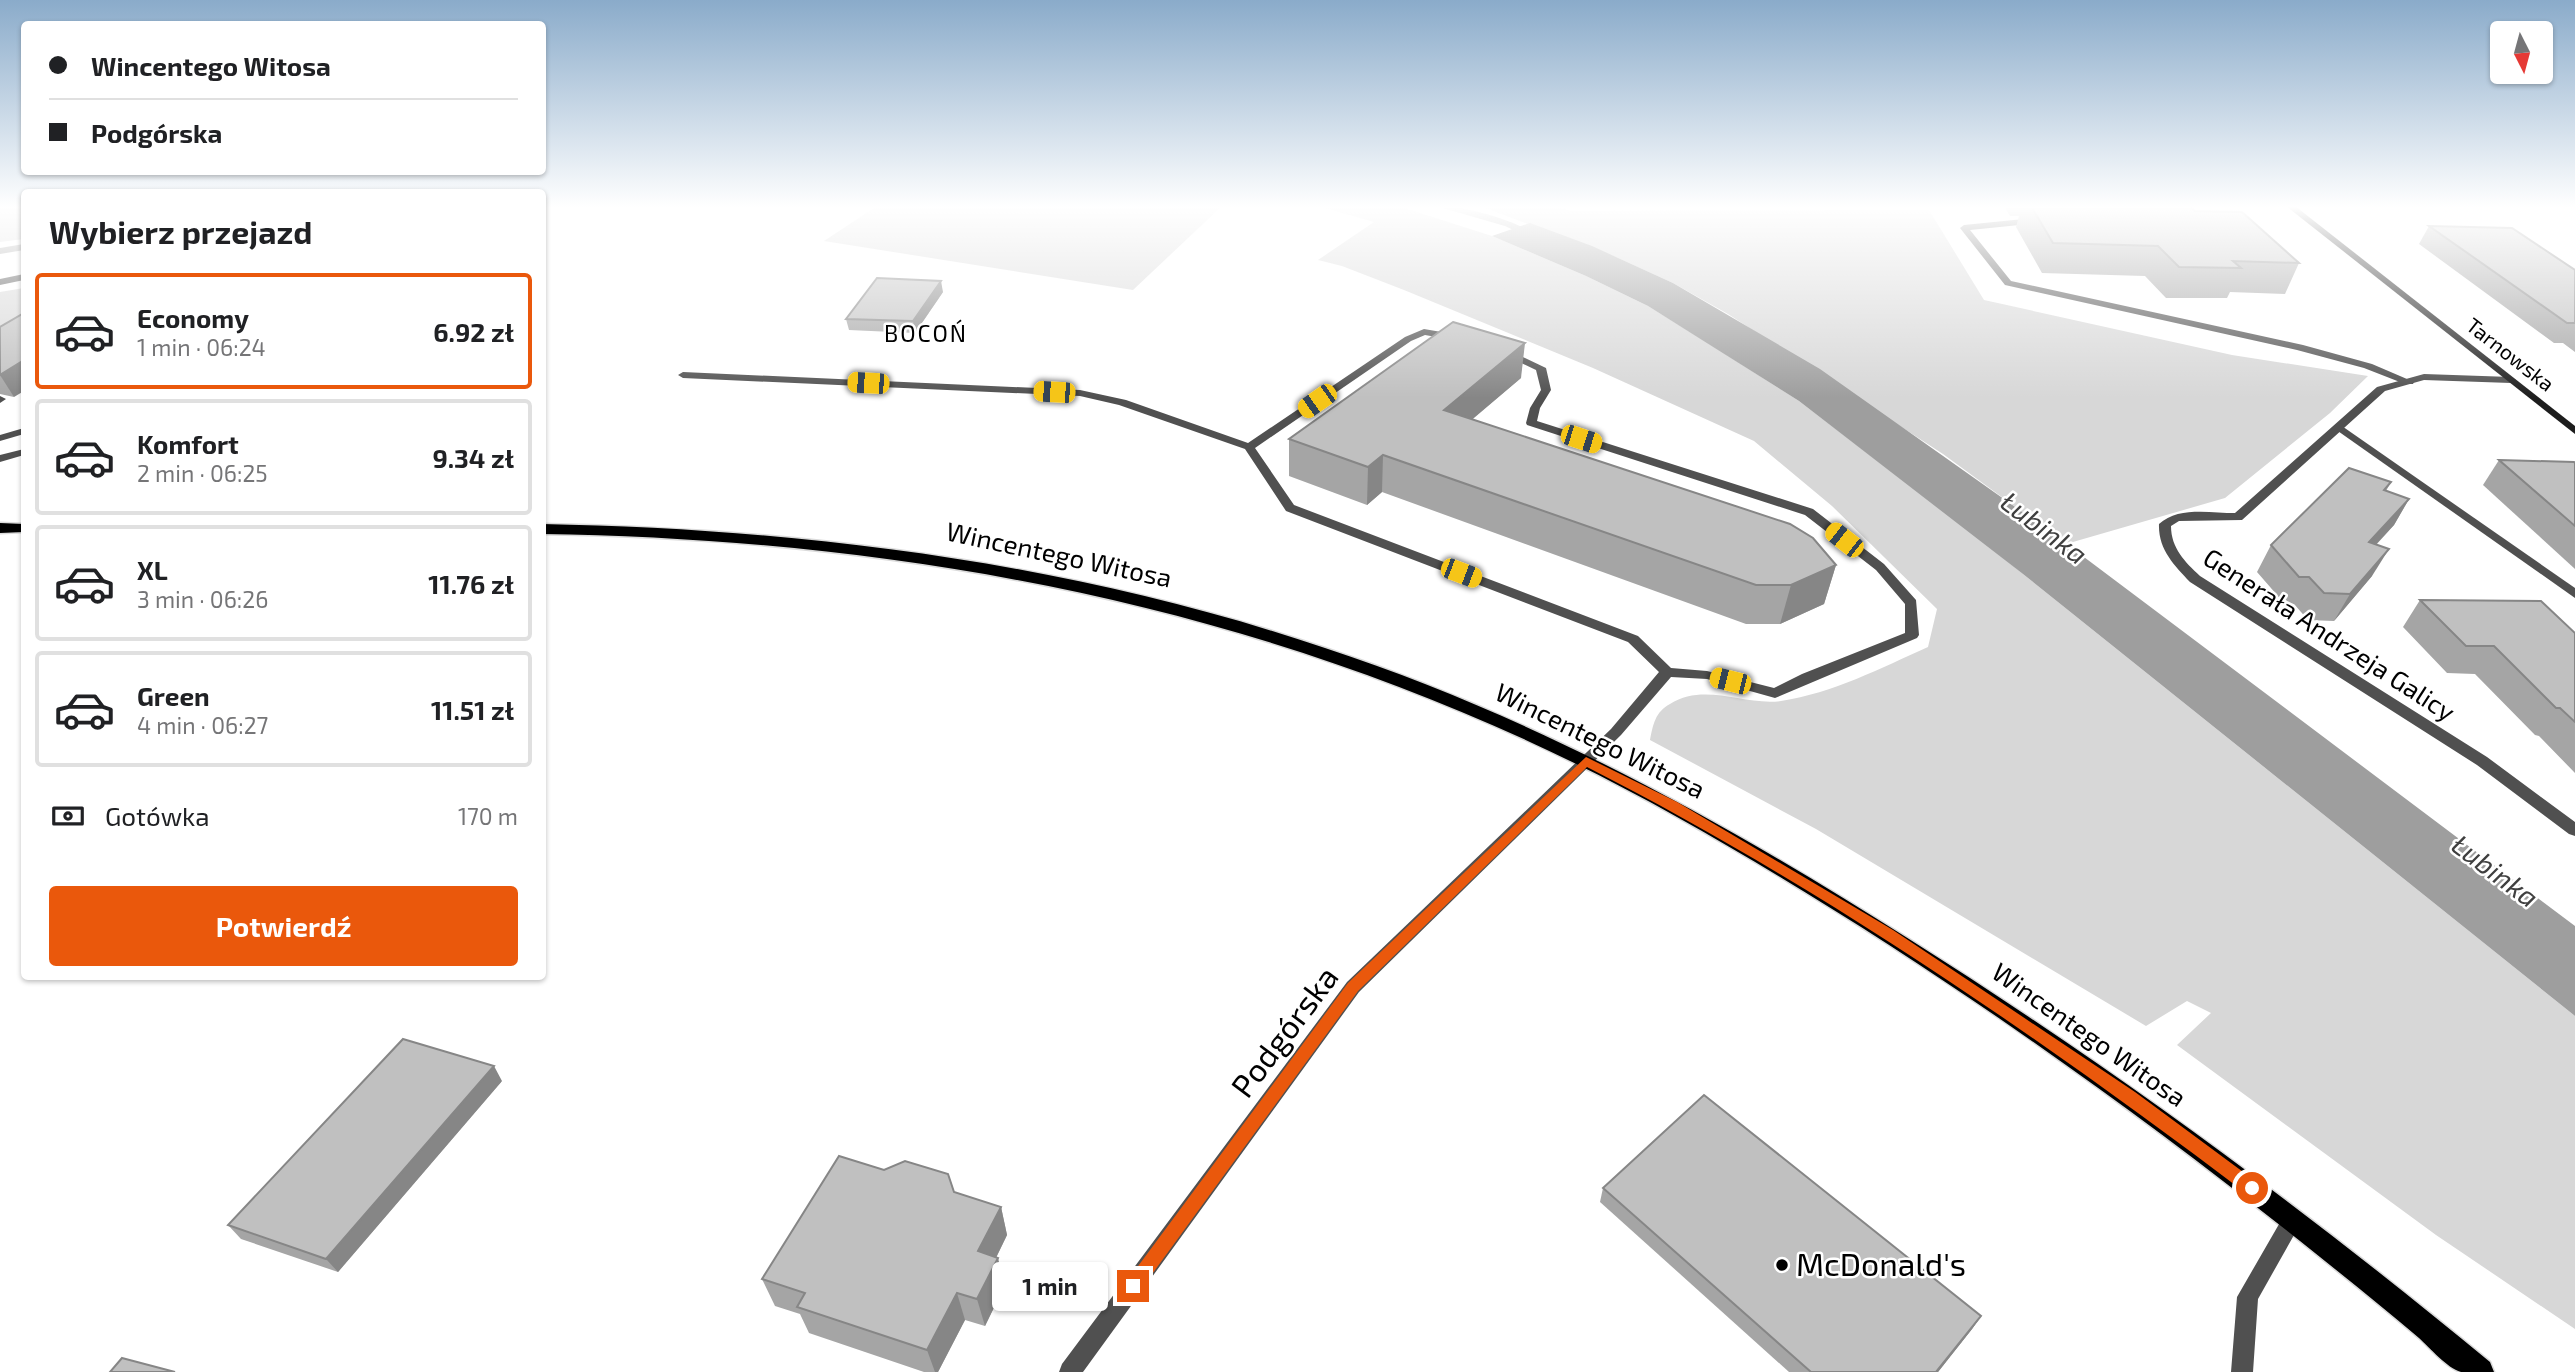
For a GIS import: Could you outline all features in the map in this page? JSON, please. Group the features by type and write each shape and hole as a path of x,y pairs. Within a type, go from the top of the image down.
{"main road":[{"name":"Tarnowska","path":"2371,270 2575,430"},
{"path":"0,528 21,528"},
{"name":"Wincentego Witosa","path":"546,529 748,536 956,563 1072,585 1187,612 1331,655 1438,697 1586,761 1672,805 1888,933 2129,1097 2293,1219 2480,1372"}],"street":[{"path":"1998,270 2008,283 2299,347 2368,366 2409,382"},
{"path":"0,282 21,278"},
{"path":"1249,447 1408,339 1424,332 1462,339"},
{"path":"683,375 1080,393 1122,402 1249,447 1290,508 1633,639 1667,671 1707,676 1775,693 1807,677 1912,635 1911,603 1880,567 1809,512 1531,423 1546,390 1541,368 1520,356 1497,349"},
{"name":"Generała Andrzeja Galicy","path":"2511,380 2424,377 2381,389 2238,517 2176,518 2165,524 2164,536 2170,550 2195,579 2482,761 2575,830"},
{"path":"2339,427 2575,594"},
{"path":"0,438 21,432"},
{"path":"0,459 21,453"},
{"name":"Podgórska","path":"1070,1372 1353,987 1616,732 1667,671"},
{"path":"2242,1372 2248,1297 2293,1219"}],"shaded area":[{"path":"1007,270 1154,270 1133,290"},
{"path":"1352,270 1572,270 1648,306 1708,343 1799,401 1973,534 2575,1016 2575,1329 2436,1235 2177,1045 2211,1013 2187,1001 2146,1026 1816,829 1650,740 1661,711 1683,698 1711,695 1767,702 1781,701 1856,679 1928,647 1937,609 1832,506 1754,441 1593,368"},
{"path":"1645,270 1966,270 1984,300 2232,355 2368,376 2330,413 2225,498 2066,544 1943,454 1728,314"},
{"path":"21,288 21,337 0,341 0,292"}],"water":[{"name":"Łubinka","path":"1572,270 1645,270 1673,283 1820,369 2052,533 2575,926 2575,1016 2023,574 1799,401 1648,306"}],"building":[{"path":"2492,270 2575,270 2575,323 2567,323"},
{"path":"877,278 941,281 913,321 846,319"},
{"path":"21,315 21,362 0,375 0,327"},
{"path":"1453,322 1525,343 1444,410 1790,524 1813,538 1836,565 1791,585 1756,585 1383,455 1368,467 1289,439"},
{"path":"2499,460 2574,462 2575,526"},
{"path":"2349,468 2391,482 2384,490 2409,499 2369,542 2389,549 2350,594 2324,593 2309,577 2299,577 2271,545"},
{"path":"2420,600 2541,601 2575,633 2575,722 2560,708 2556,708 2494,646 2466,646"},
{"path":"403,1039 494,1066 326,1259 228,1225"},
{"name":"McDonald's","path":"1704,1095 1981,1316 1936,1372 1811,1372 1603,1188"},
{"path":"839,1156 884,1170 905,1161 948,1174 954,1192 1001,1207 978,1251 998,1258 977,1299 957,1293 927,1350 797,1307 805,1293 762,1279"},
{"path":"122,1358 175,1372 110,1372"}],"place":[{"name":"McDonald's","path":"1782,1265"}],"district":[{"name":"BOCOŃ","path":"926,334"}],"route":[{"path":"1133,1286 1353,987 1586,761 1672,805 1888,933 2129,1097 2252,1188"}]}
